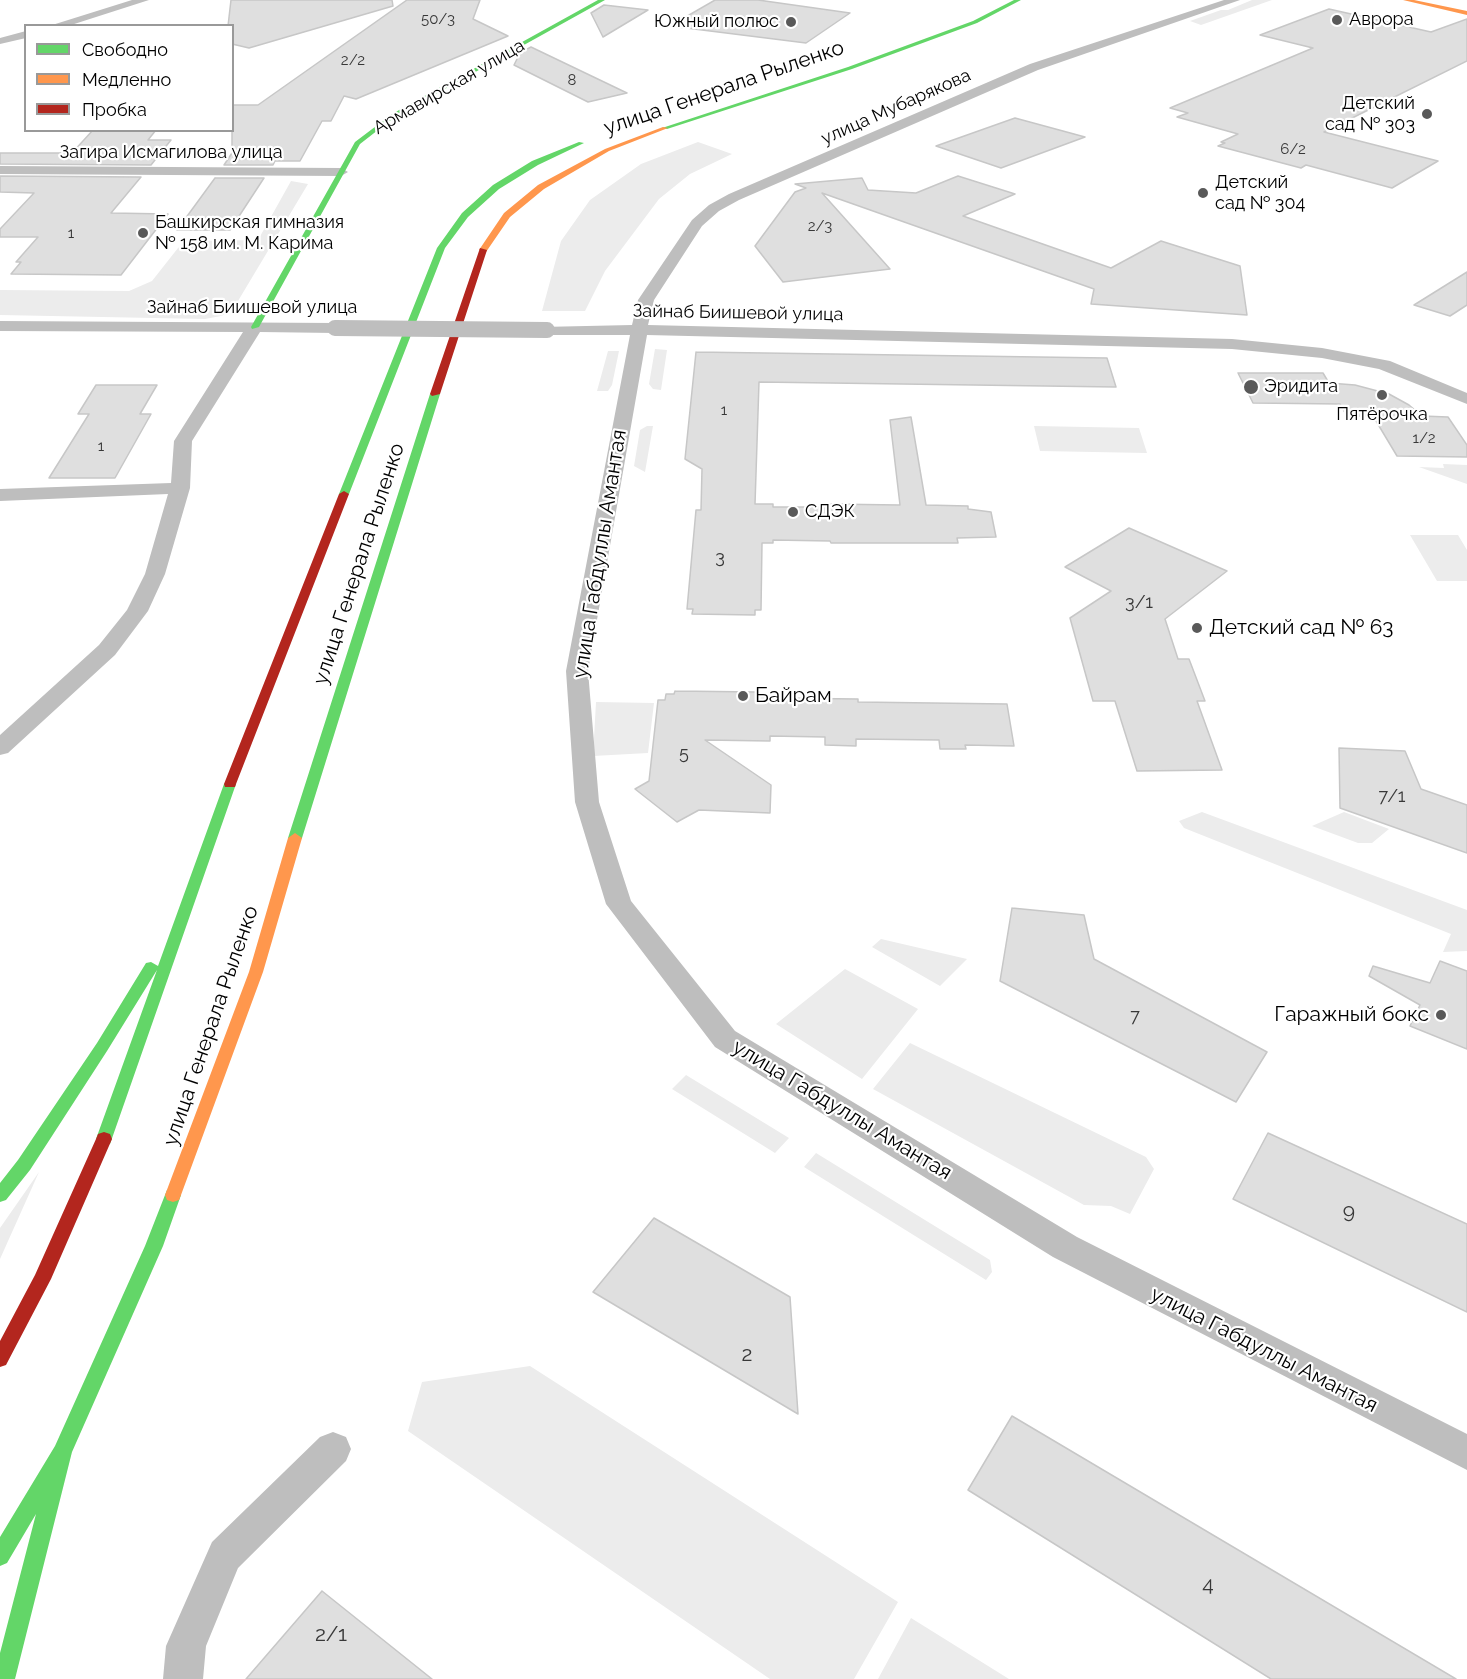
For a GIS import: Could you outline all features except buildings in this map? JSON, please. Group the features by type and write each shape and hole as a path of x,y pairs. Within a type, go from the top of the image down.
{"main road":[{"name":"Армавирская улица","path":"255,327 357,143 394,116 602,0"},
{"name":"улица Генерала Рыленко","path":"62,1452 154,1245 256,972 317,762 464,302 484,247 507,215 541,187 607,150 681,122 850,68 965,26 1018,0"},
{"path":"1406,0 1467,13"},
{"name":"улица Генерала Рыленко","path":"0,1359 42,1279 112,1121 236,766 441,248 465,215 496,187 535,163 598,136"},
{"path":"0,1195 24,1165 102,1047 186,909"},
{"path":"0,1556 62,1452"},
{"path":"4,1679 62,1452"}],"street":[{"path":"61,24 144,0"},
{"name":"улица Мубарякова","path":"640,330 646,300 697,223 714,208 734,196 1034,67 1234,0"},
{"path":"0,41 24,35"},
{"name":"Загира Исмагилова улица","path":"0,170 341,172"},
{"name":"Зайнаб Биишевой улица","path":"0,326 640,330 1232,344 1322,353 1384,365 1467,399"},
{"name":"Армавирская улица","path":"0,748 107,650 137,611 155,574 180,488 183,441 255,327"},
{"name":"улица Габдуллы Амантая","path":"640,330 577,671 586,802 619,904 725,1039 1065,1247 1467,1453"},
{"path":"0,495 180,488"},
{"path":"183,1679 186,1647 225,1555 333,1449"}],"shaded area":[{"path":"1252,0 1272,0 1201,25 1190,21 1221,10 1228,10"},
{"path":"698,142 732,154 690,174 659,199 605,271 585,311 542,311 561,241 590,200 641,164"},
{"path":"291,181 308,184 232,311 205,319 0,315 0,290 129,291 152,281 178,248 188,241 258,240"},
{"path":"655,349 667,350 661,390 653,389 649,384"},
{"path":"608,351 619,351 612,385 608,391 597,391"},
{"path":"653,426 645,472 634,466 640,430"},
{"path":"1034,426 1139,428 1147,453 1040,451"},
{"path":"1443,464 1467,465 1467,484 1419,467 1444,468"},
{"path":"1410,535 1458,535 1467,550 1467,581 1437,581"},
{"path":"596,702 654,703 648,753 593,756"},
{"path":"1202,812 1467,910 1467,951 1443,952 1451,934 1184,828 1179,821"},
{"path":"1344,812 1389,829 1372,843 1358,843 1312,826"},
{"path":"881,939 967,959 940,986 872,947"},
{"path":"845,969 918,1009 862,1079 776,1024"},
{"path":"910,1043 1146,1157 1154,1169 1130,1214 1111,1206 1084,1205 873,1089"},
{"path":"686,1075 789,1138 775,1153 672,1089"},
{"path":"816,1153 990,1260 992,1272 986,1280 804,1167"},
{"path":"39,1172 0,1259 0,1228"},
{"path":"530,1366 898,1602 854,1679 770,1679 408,1431 422,1382"},
{"path":"911,1618 1009,1679 878,1679"}],"traffic: fast":[{"path":"255,327 357,143 394,115 602,0"},
{"path":"665,128 850,68 975,22 1018,0"},
{"path":"344,494 441,248 465,215 496,187 535,163 581,143"},
{"path":"295,838 435,394"},
{"path":"104,1139 230,784"},
{"path":"0,1195 24,1165 102,1047 151,967"},
{"path":"0,1556 62,1452 154,1246 173,1195"},
{"path":"4,1679 62,1452"}],"traffic: slow":[{"path":"1406,0 1467,13"},
{"path":"483,250 507,215 541,187 607,150 665,128"},
{"path":"173,1195 256,972 295,838"}],"traffic: jam":[{"path":"435,394 483,250"},
{"path":"230,784 344,494"},
{"path":"0,1359 42,1279 104,1139"}],"place":[{"name":"Аврора","path":"1337,20"},
{"name":"Южный полюс","path":"791,22"},
{"name":"Детский сад № 303","path":"1427,114"},
{"name":"Детский сад № 304","path":"1203,193"},
{"name":"Башкирская гимназия № 158 им. М. Карима","path":"143,233"},
{"name":"Эридита","path":"1251,387"},
{"name":"Пятёрочка","path":"1382,395"},
{"name":"СДЭК","path":"793,512"},
{"name":"Детский сад № 63","path":"1197,628"},
{"name":"Байрам","path":"743,696"},
{"name":"Гаражный бокс","path":"1441,1015"}]}
